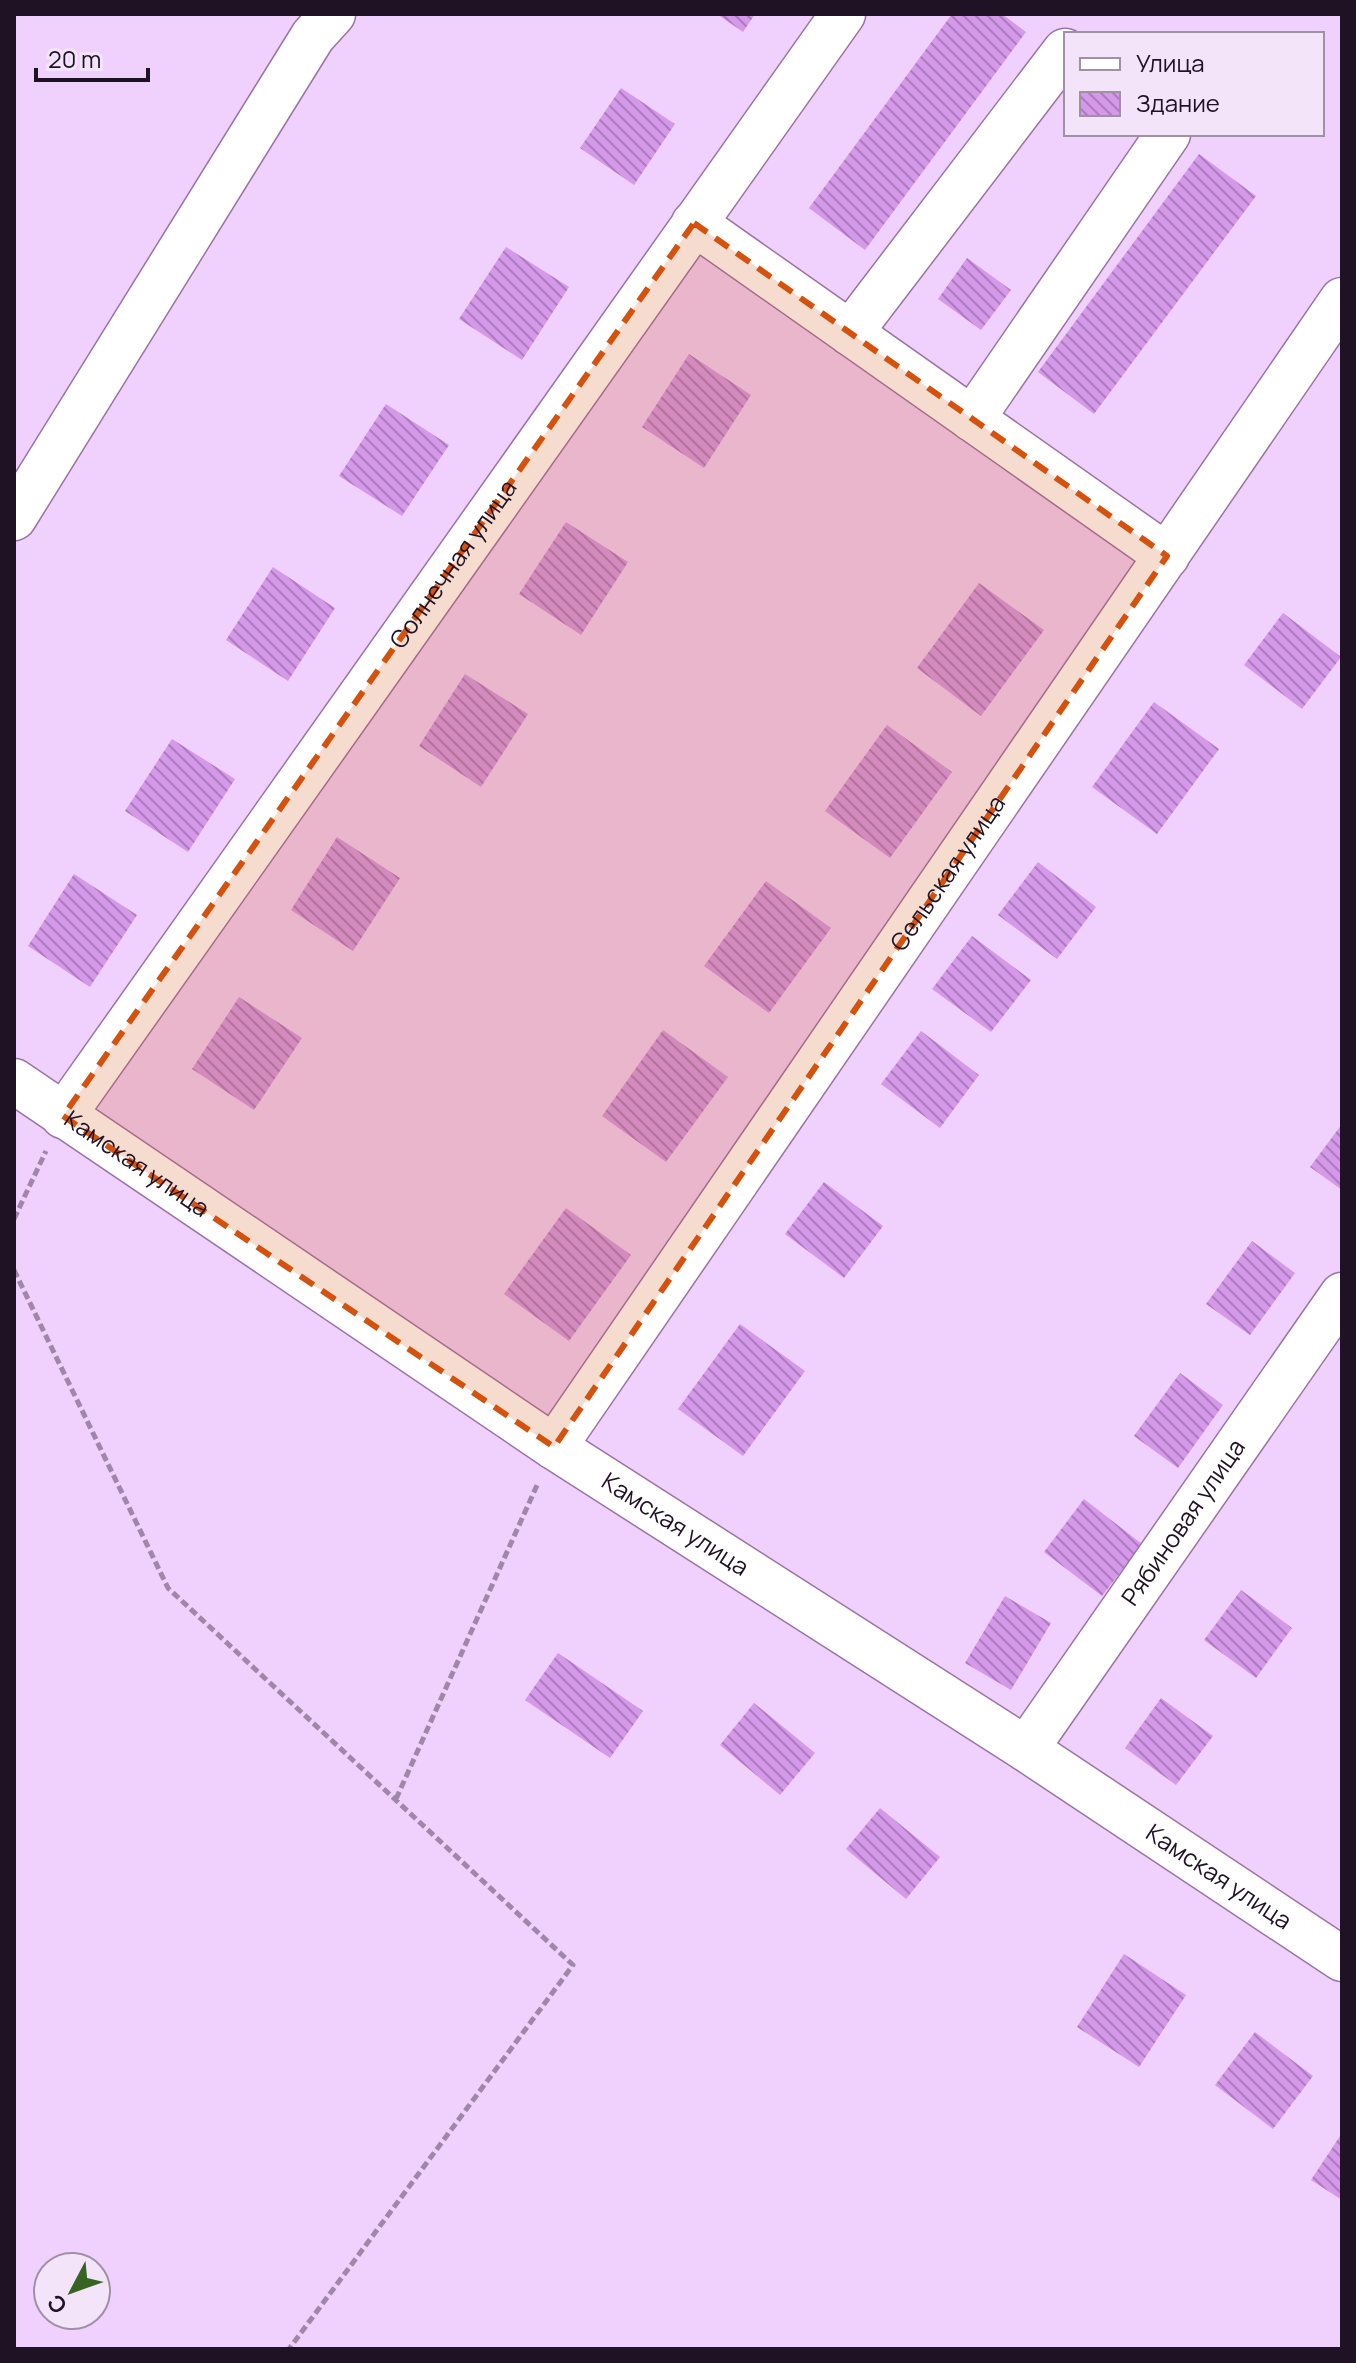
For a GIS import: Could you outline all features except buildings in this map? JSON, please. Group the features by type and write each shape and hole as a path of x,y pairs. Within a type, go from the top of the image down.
{"street":[{"path":"14,518 313,36 333,14"},
{"name":"Солнечная улица","path":"63,1116 843,14"},
{"path":"850,333 1064,52"},
{"path":"972,419 1167,136"},
{"path":"694,223 1167,556"},
{"name":"Сельская улица","path":"554,1447 1342,300"},
{"name":"Камская улица","path":"14,1081 554,1447 1026,1749 1342,1959"},
{"name":"Рябиновая улица","path":"1026,1749 1342,1295"}],"path":[{"path":"14,1219 63,1116"},
{"path":"14,1270 168,1588 573,1965 289,2349"},
{"path":"396,1799 554,1447"}],"highlighted area":[{"path":"694,223 1167,556 554,1447 63,1116"}]}
